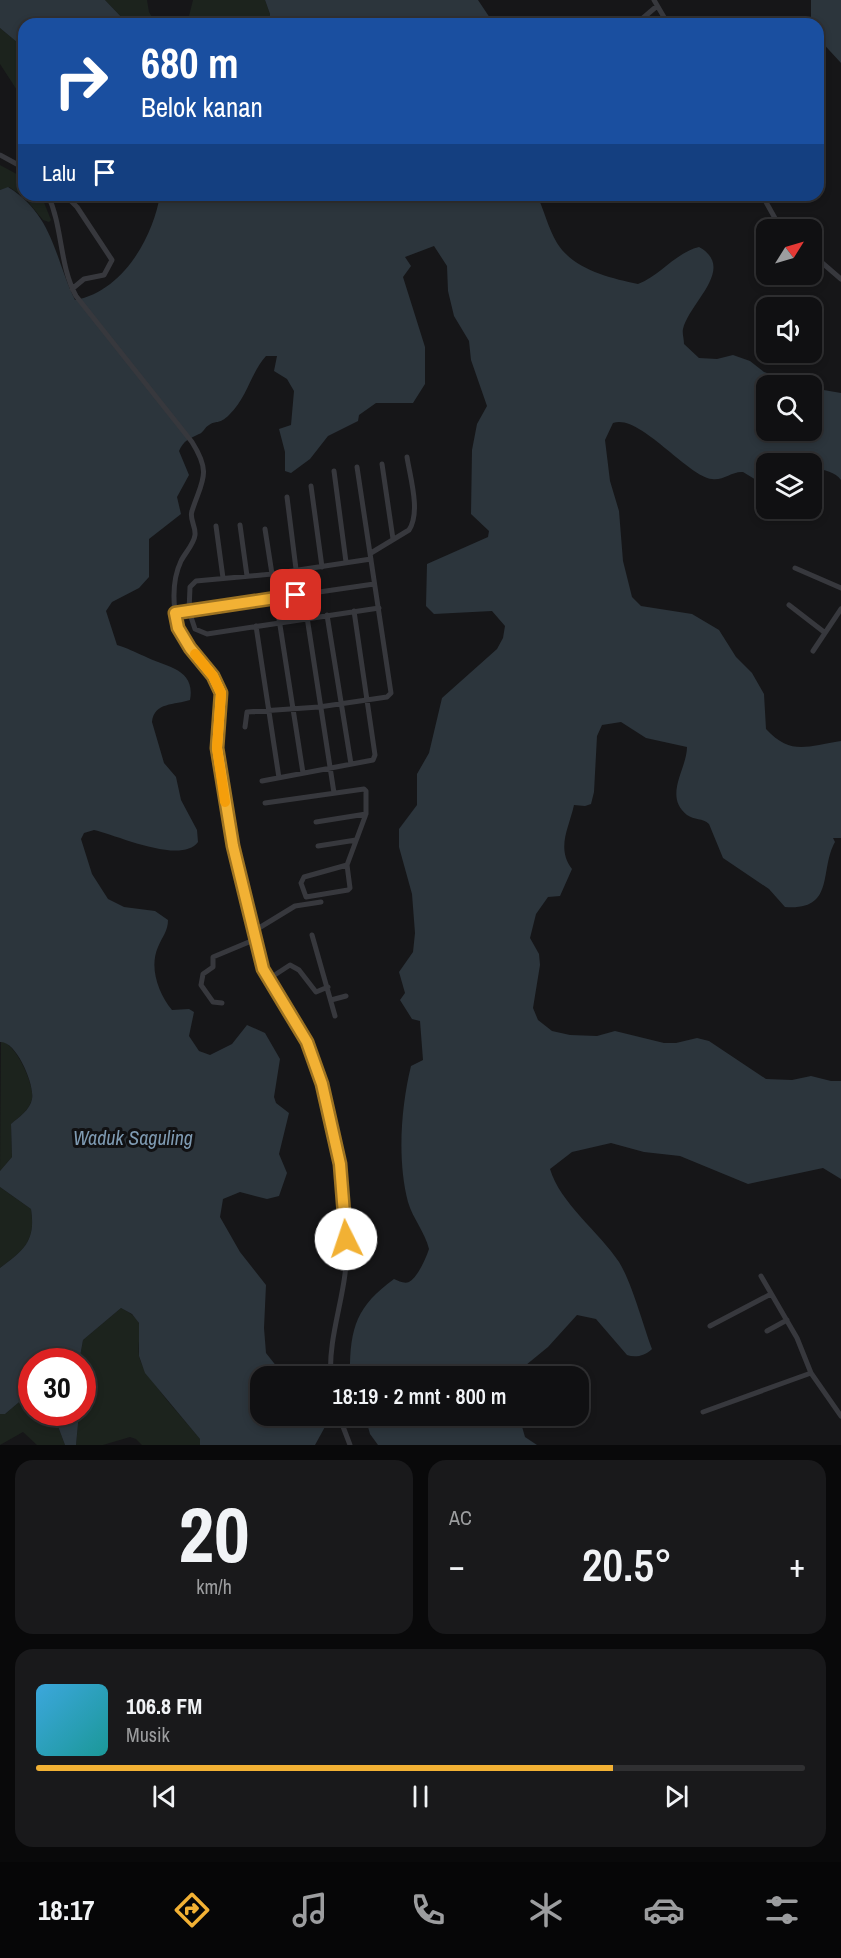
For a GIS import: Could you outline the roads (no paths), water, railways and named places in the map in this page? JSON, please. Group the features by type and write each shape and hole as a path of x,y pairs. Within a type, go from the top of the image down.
{"street":[{"path":"654,0 664,18"},
{"path":"643,18 657,6"},
{"path":"0,156 18,165"},
{"path":"50,201 57,217 66,274 72,289 190,440 205,472 202,488 190,516 195,533 176,574 175,613 184,638 213,676 221,693 218,762 228,826 256,939 267,980 304,1038 313,1057 340,1164 347,1252 332,1366"},
{"path":"71,201 112,260 104,275 84,279 72,289"},
{"path":"765,201 775,219"},
{"path":"822,264 841,279"},
{"path":"379,608 207,633 195,629 189,611 190,587 196,581 322,567 371,556 412,525 414,508 407,457"},
{"path":"382,464 393,539"},
{"path":"245,727 247,712 319,707 387,697 391,693 357,466"},
{"path":"334,471 346,562"},
{"path":"311,486 322,567"},
{"path":"287,497 296,569"},
{"path":"240,525 247,576"},
{"path":"216,526 223,578"},
{"path":"265,529 303,773"},
{"path":"795,568 841,588"},
{"path":"175,613 374,584"},
{"path":"789,604 824,632"},
{"path":"813,651 841,609"},
{"path":"262,781 372,760 375,755 354,612"},
{"path":"327,615 351,764"},
{"path":"307,617 334,793"},
{"path":"256,626 279,778"},
{"path":"265,803 364,789 366,791 366,814 347,865 350,888 306,897 301,883 304,876 347,865"},
{"path":"316,822 366,814"},
{"path":"318,846 356,840"},
{"path":"254,931 295,906 321,902"},
{"path":"312,935 335,1016"},
{"path":"222,1003 213,1002 202,987 203,974 213,967 213,956 256,939"},
{"path":"267,980 290,965 298,970 316,992 328,987"},
{"path":"331,1000 346,996"},
{"path":"761,1276 787,1320 812,1373 841,1416"},
{"path":"710,1326 771,1294"},
{"path":"767,1331 787,1320"},
{"path":"703,1412 812,1373"},
{"path":"343,1426 350,1445"}],"water":[{"path":"0,0 105,0 122,18 18,18 18,43 0,28"},
{"path":"265,0 478,0 490,18 270,18"},
{"path":"811,0 841,0 841,63 824,45 824,18 811,18"},
{"name":"Waduk Saguling","path":"8,187 18,194 18,201 26,201 44,224 75,300 92,295 121,275 142,245 159,201 539,201 554,237 564,252 582,266 615,279 638,284 690,250 699,247 709,255 713,265 712,275 708,286 687,319 683,331 684,344 699,358 717,359 733,355 750,361 764,372 773,375 756,375 756,441 822,441 822,390 841,393 841,480 822,470 822,453 756,453 756,480 743,472 712,479 690,468 649,436 624,422 613,423 605,440 610,481 619,511 623,561 632,597 641,606 692,614 719,630 736,657 752,673 764,694 766,729 783,743 809,747 841,741 841,838 833,838 835,842 819,896 801,907 785,907 769,889 723,858 709,824 690,817 680,808 676,791 687,747 646,738 621,722 602,725 597,736 594,792 591,804 574,805 565,838 565,853 572,869 560,896 548,897 536,914 530,938 539,954 540,965 533,1008 538,1020 552,1031 570,1035 597,1036 615,1031 664,1043 697,1038 709,1041 766,1079 792,1080 811,1076 841,1081 841,1179 823,1168 748,1184 680,1156 644,1152 611,1143 572,1152 550,1169 562,1194 619,1262 633,1292 652,1349 643,1355 627,1355 596,1319 577,1315 548,1347 526,1366 350,1366 354,1330 364,1308 381,1289 394,1279 405,1283 412,1280 429,1249 408,1202 402,1169 403,1116 411,1066 423,1060 420,1021 412,1019 400,1000 405,993 399,972 413,952 415,933 412,894 399,847 399,829 417,805 417,774 429,753 442,698 497,649 503,638 505,626 492,611 434,614 426,606 427,564 488,537 489,531 471,514 472,450 477,424 487,406 471,360 469,341 454,316 448,291 447,266 434,246 405,257 411,266 403,277 425,347 425,384 413,403 376,403 359,415 358,421 328,436 310,459 291,473 285,471 285,452 279,429 291,425 294,391 287,379 274,371 277,356 266,356 240,401 229,415 187,440 181,447 179,451 189,475 177,497 181,514 149,539 149,577 139,588 112,602 106,611 117,645 177,670 188,681 191,689 190,700 166,705 157,711 152,722 164,763 176,777 181,800 197,830 198,842 190,848 178,851 148,846 94,830 84,833 81,839 92,874 108,899 124,907 155,911 168,920 166,931 155,955 156,980 172,1010 189,1009 194,1012 189,1036 199,1051 210,1055 232,1044 247,1025 265,1033 280,1059 274,1097 276,1103 289,1113 279,1154 287,1173 279,1196 267,1199 240,1192 223,1199 220,1217 240,1252 266,1285 264,1328 266,1353 276,1366 250,1366 250,1426 325,1426 315,1445 200,1445 200,1439 145,1373 139,1356 139,1323 132,1314 121,1308 83,1340 82,1348 18,1348 18,1403 5,1414 0,1414 0,1268 16,1256 26,1244 32,1229 32,1220 31,1209 0,1187 0,1171 12,1157 11,1124 29,1107 32,1092 31,1084 18,1055 6,1043 0,1042 0,190"},
{"path":"58,1426 78,1426 76,1445 65,1445"},
{"path":"368,1426 522,1426 525,1437 537,1445 378,1445 370,1434"}]}
